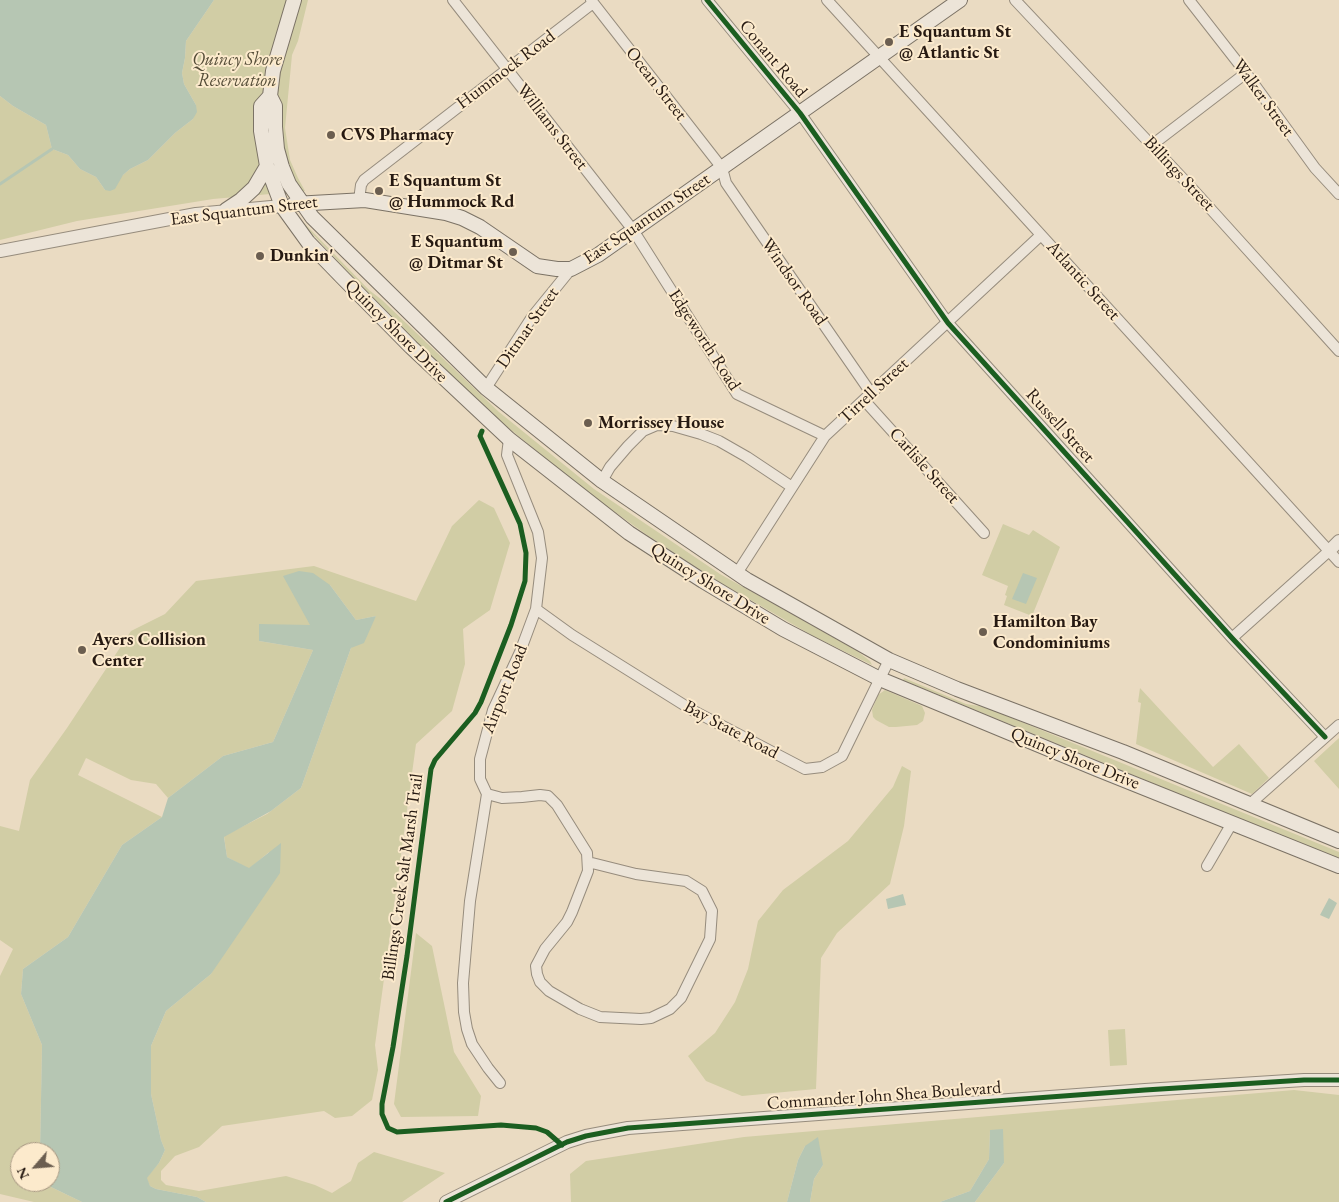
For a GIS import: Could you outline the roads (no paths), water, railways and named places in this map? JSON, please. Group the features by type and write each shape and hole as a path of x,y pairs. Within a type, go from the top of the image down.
{"main road":[{"name":"Quincy Shore Drive","path":"294,0 273,71 270,96 275,106 277,141 282,167 289,184 312,217 486,388 602,481 736,573 889,660 957,689 1123,752 1339,841"},
{"name":"East Squantum Street","path":"282,206 301,203 360,200 446,213 480,227 537,266 571,269 598,255 960,0"},
{"name":"Quincy Shore Drive","path":"270,96 261,106 261,131 267,166 282,206 308,242 411,347 509,439 629,533 695,576 783,629 880,679 1339,866"},
{"path":"226,210 254,188 267,166"}],"street":[{"name":"Williams Street","path":"453,0 633,230"},
{"name":"Conant Road","path":"707,0 800,113"},
{"name":"Atlantic Street","path":"827,0 1339,562"},
{"name":"Billings Street","path":"1015,0 1152,145 1339,351"},
{"name":"Walker Street","path":"1189,0 1246,73 1315,168 1339,194"},
{"name":"Hummock Road","path":"360,200 361,185 364,180 592,1"},
{"name":"Ocean Street","path":"592,1 722,168"},
{"path":"1152,145 1246,73"},
{"name":"Russell Street","path":"800,113 948,323 1232,638 1326,737"},
{"name":"Windsor Road","path":"722,168 726,183 868,396"},
{"name":"East Squantum Street","path":"0,251 114,228 226,210 282,206"},
{"name":"Edgeworth Road","path":"633,230 738,394 825,436"},
{"name":"Tirrell Street","path":"736,573 825,436 1041,235"},
{"name":"Ditmar Street","path":"486,388 532,316 571,269"},
{"name":"Carlisle Street","path":"868,396 984,533"},
{"path":"602,481 610,467 628,446 643,431 657,425 672,426 710,438 738,451 792,486"},
{"name":"Airport Road","path":"500,1083 472,1044 467,1029 463,993 464,956 470,901 487,794 480,779 480,759 493,710 520,652 536,609 542,551 530,510 507,455 509,439"},
{"path":"1232,638 1339,541"},
{"name":"Bay State Road","path":"536,609 572,635 692,710 806,769 822,767 842,756 889,660"},
{"path":"1250,804 1339,725"},
{"path":"487,794 502,798 548,796 557,805 587,853 588,871 572,912 567,922 545,949 536,966 536,974 540,982 548,991 580,1010 600,1017 651,1018 670,1010 681,998 710,939 712,911 702,891 686,881 636,874 588,862"},
{"path":"1207,866 1232,823"},
{"name":"Commander John Shea Boulevard","path":"446,1202 568,1142 586,1136 628,1128 1158,1089 1304,1080 1339,1080"}],"waterway":[{"path":"0,184 52,149"}],"place":[{"name":"E Squantum St @ Atlantic St","path":"889,42"},
{"name":"CVS Pharmacy","path":"331,135"},
{"name":"E Squantum St @ Hummock Rd","path":"379,191"},
{"name":"E Squantum @ Ditmar St","path":"513,252"},
{"name":"Dunkin'","path":"260,256"},
{"name":"Morrissey House","path":"588,423"},
{"name":"Hamilton Bay Condominiums","path":"983,632"},
{"name":"Ayers Collision Center","path":"82,650"}],"park label":[{"name":"Quincy Shore Reservation","path":"237,70"}]}
